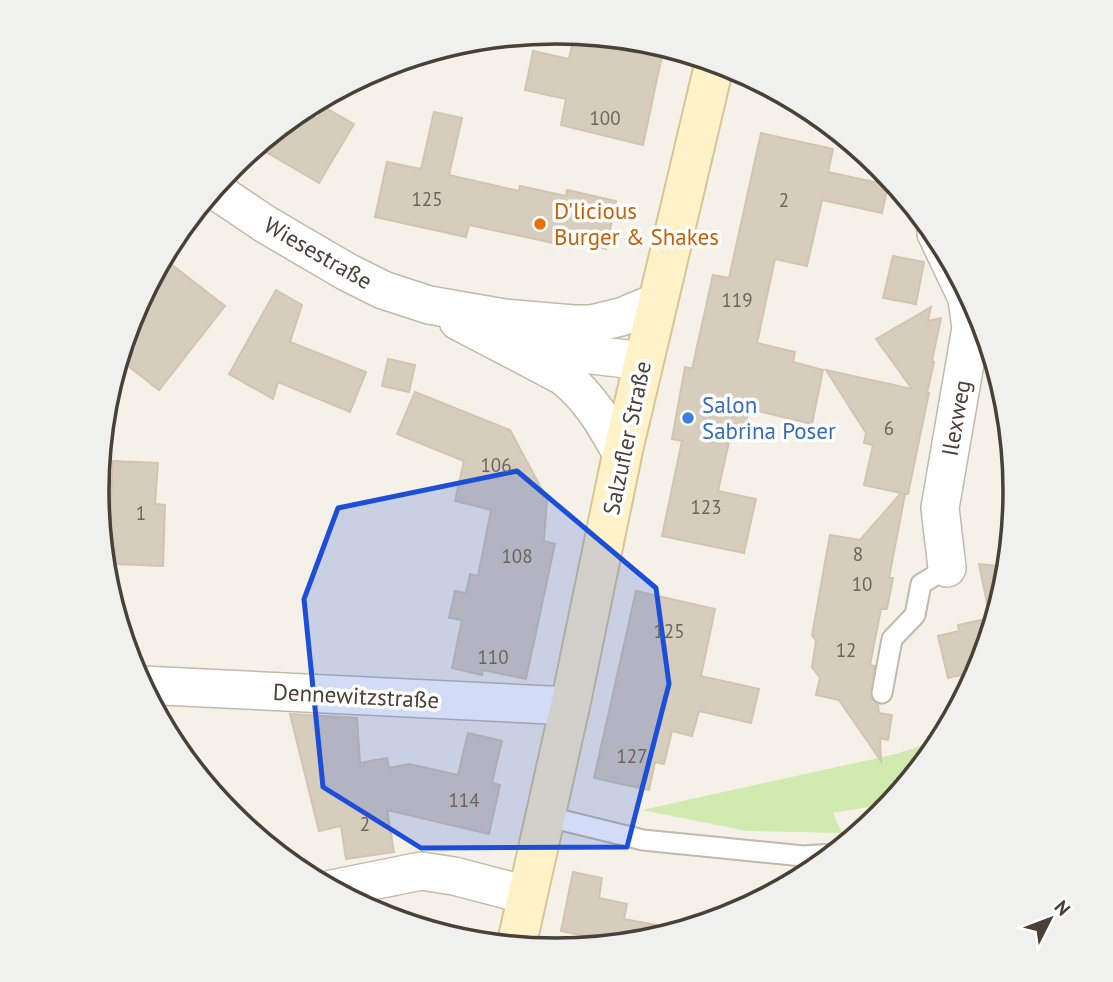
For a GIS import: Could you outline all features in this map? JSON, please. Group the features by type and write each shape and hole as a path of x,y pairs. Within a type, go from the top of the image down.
{"main road":[{"name":"Salzufler Straße","path":"518,936 657,302 719,75"}],"street":[{"name":"Wiesestraße","path":"222,194 265,224 347,272 383,290 429,305 504,318 591,324 621,317 657,302"},
{"name":"Wiesestraße","path":"429,305 563,376 575,385 594,405 622,454"},
{"name":"Ilexweg","path":"947,568 940,508 971,328 970,320"},
{"name":"Wiesestraße","path":"591,324 620,341 644,361"},
{"name":"Wiesestraße","path":"470,328 583,354 644,361"},
{"name":"Dennewitzstraße","path":"153,686 570,706"},
{"path":"348,886 421,871 454,876 527,894"}],"lane":[{"path":"882,693 892,639 915,615 922,584 947,568"},
{"path":"545,816 643,840 816,855"}],"highlighted area":[{"path":"517,471 656,588 669,684 627,847 421,848 323,787 304,599 338,508"}],"green space":[{"path":"924,745 893,786 874,806 833,813 842,833 747,831 642,810 896,754"}],"building":[{"path":"572,45 615,48 662,56 643,145 561,125 566,99 525,90 533,51 569,59"},
{"path":"326,108 354,124 319,183 266,152 308,119 313,116 317,119"},
{"path":"434,112 462,118 449,175 519,191 520,186 566,196 567,190 616,201 606,249 559,238 558,244 469,225 466,237 375,217 387,162 421,169"},
{"path":"761,133 833,149 828,172 881,184 887,190 882,213 822,200 807,266 775,259 757,343 795,352 793,362 823,370 812,424 749,409 745,426 733,424 718,491 756,499 744,553 662,536 682,441 672,439 685,367 692,369 713,275 729,278"},
{"path":"893,256 924,262 916,304 883,298"},
{"path":"171,264 225,306 159,390 127,365 155,293"},
{"path":"276,290 302,305 290,342 366,372 350,412 278,382 273,399 229,374"},
{"path":"931,307 928,321 941,318 929,393 908,494 905,494 889,578 893,578 887,609 881,609 870,665 875,666 871,698 878,704 879,713 892,715 888,740 880,738 881,761 839,700 816,695 820,678 812,667 816,641 812,635 830,535 860,540 901,493 864,485 873,445 864,443 866,433 826,370 912,389 876,339"},
{"path":"388,359 415,365 409,392 382,386"},
{"path":"415,392 510,430 547,499 544,541 555,544 526,679 483,670 482,675 452,668 462,620 449,618 455,591 466,593 470,574 478,576 491,510 455,501 464,461 397,434"},
{"path":"113,461 158,463 155,504 165,505 163,566 116,564 110,521"},
{"path":"979,564 997,566 988,609"},
{"path":"636,591 715,609 701,676 759,689 751,723 699,711 692,736 672,731 664,764 655,762 649,790 594,778"},
{"path":"985,619 965,674 948,678 938,636 959,631 958,625"},
{"path":"290,714 357,718 360,763 387,758 389,768 409,764 458,775 468,733 502,741 492,783 500,785 489,834 387,810 394,852 346,859 341,826 319,831"},
{"path":"573,872 602,878 599,898 627,904 624,919 661,926 588,937 561,931"}],"place":[{"name":"D'licious Burger & Shakes","path":"540,224"},
{"name":"Salon Sabrina Poser","path":"688,418"}]}
